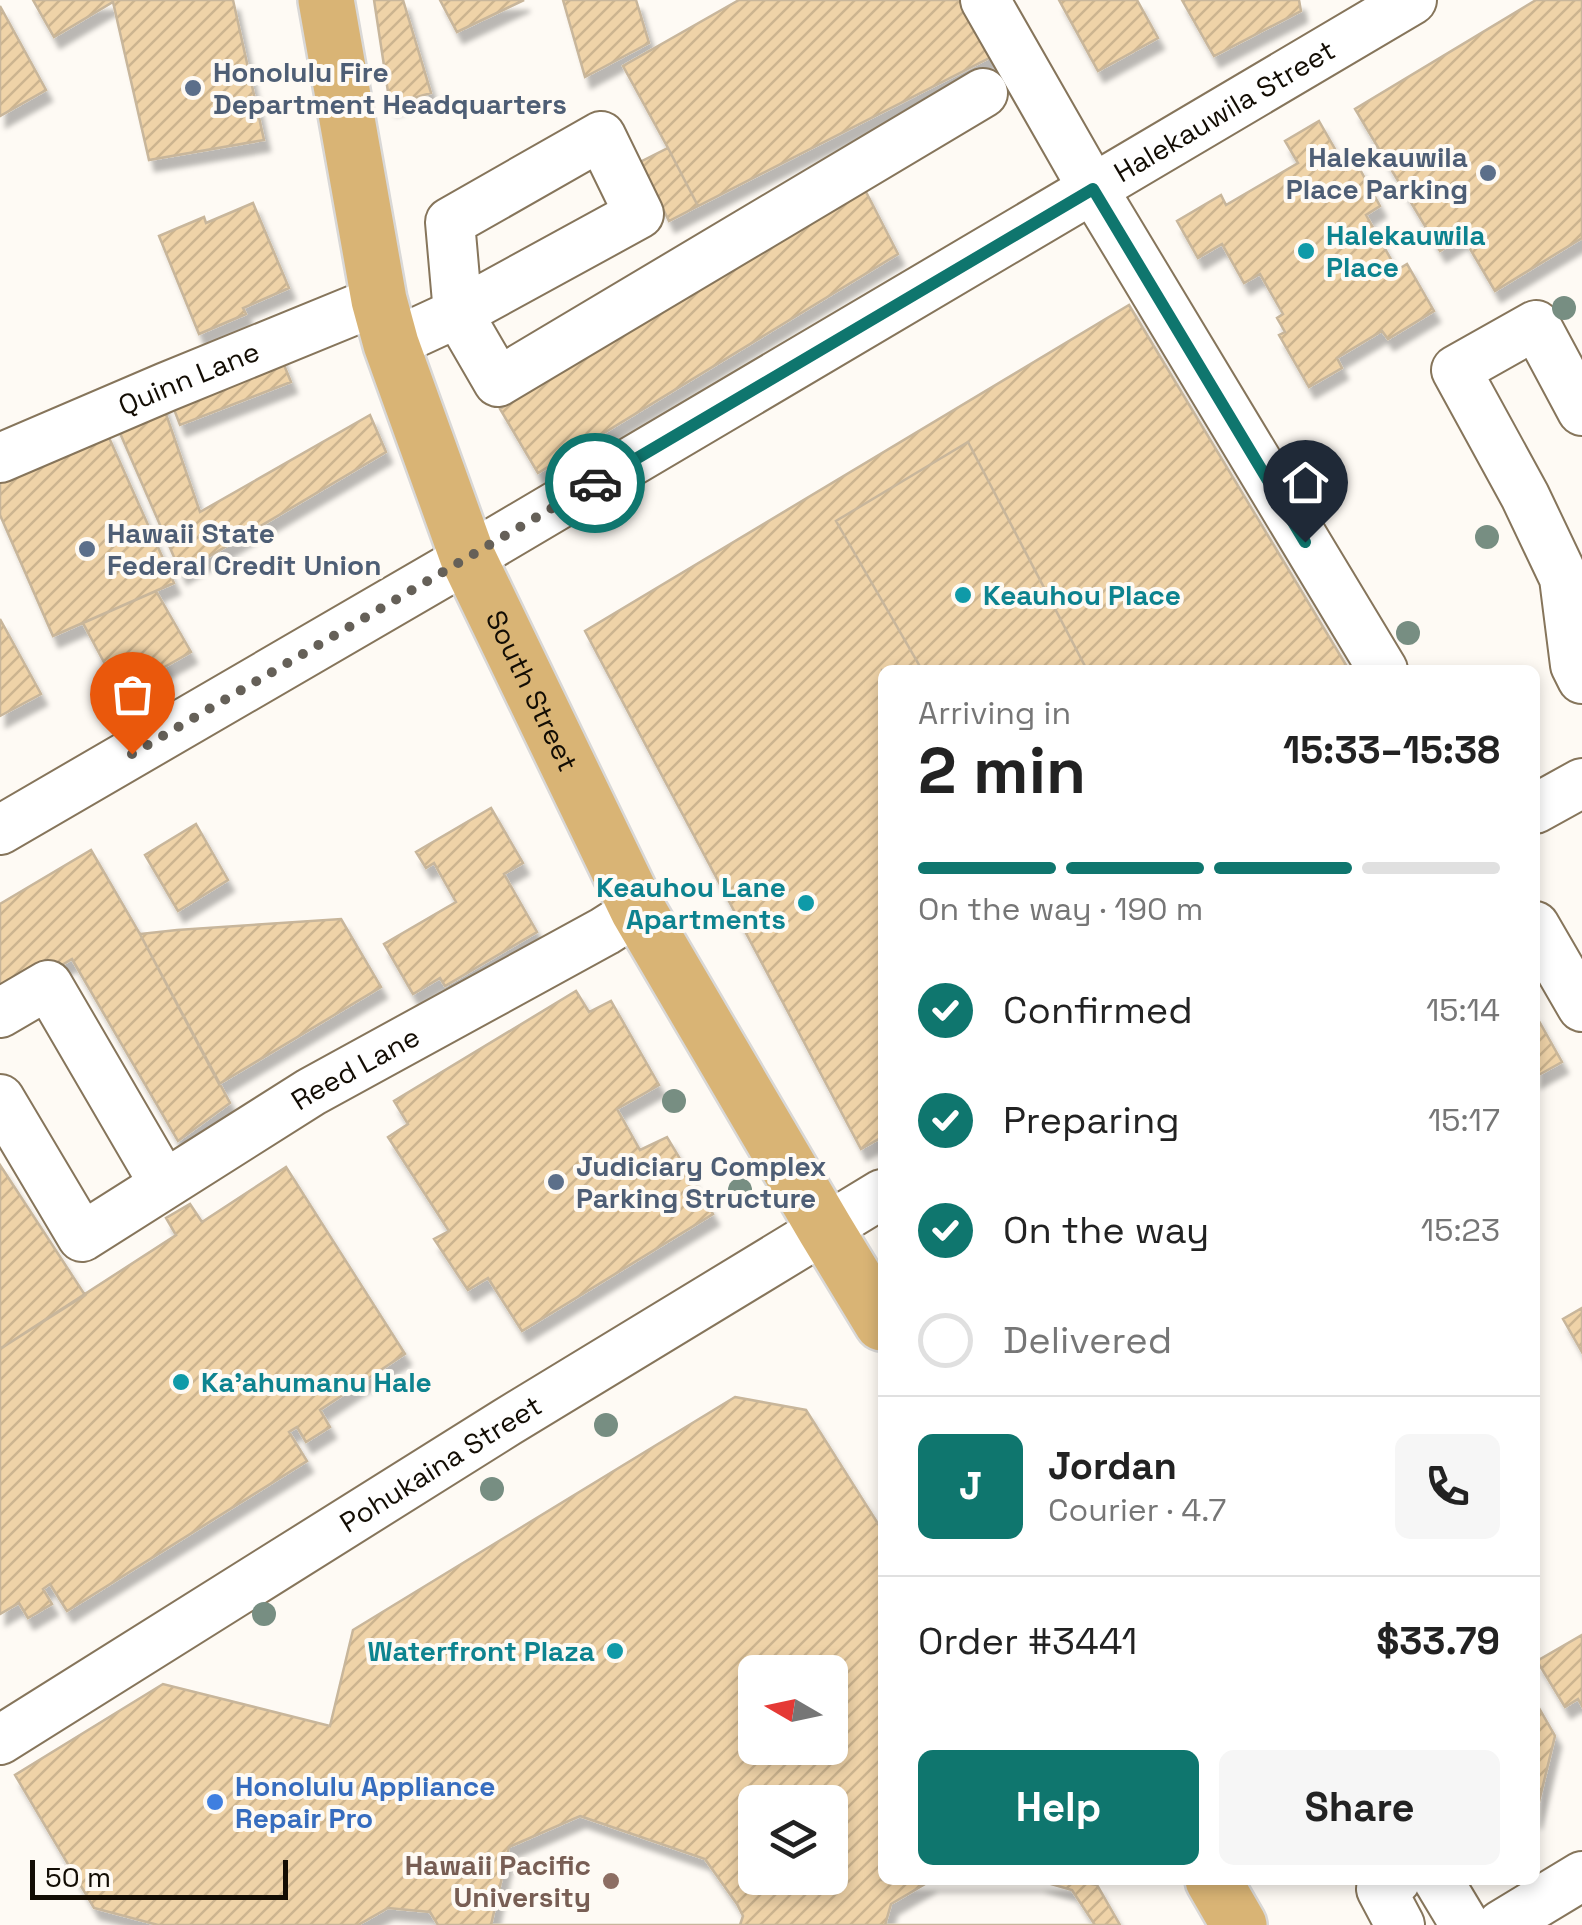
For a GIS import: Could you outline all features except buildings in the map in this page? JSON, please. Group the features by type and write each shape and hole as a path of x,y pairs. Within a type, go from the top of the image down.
{"main road":[{"name":"South Street","path":"326,0 385,322 468,558 638,910 878,1316"},
{"path":"1216,1885 1240,1925"}],"street":[{"path":"985,0 1093,189 1379,665"},
{"name":"Halekauwila Street","path":"0,830 1412,0"},
{"path":"672,278 601,136 450,222 458,313 498,382 982,93"},
{"name":"Quinn Lane","path":"0,458 166,387 385,322 458,313 639,214"},
{"path":"1580,669 1573,569 1525,496 1456,370 1536,326 1582,411"},
{"path":"1540,805 1582,782"},
{"name":"Reed Lane","path":"0,1098 82,1237 312,1092 638,910"},
{"path":"1540,935 1582,1006"},
{"path":"0,1014 48,985 164,1184"},
{"name":"Pohukaina Street","path":"0,1740 507,1422 878,1196"},
{"path":"1501,1925 1582,1876"},
{"path":"1388,1885 1381,1889 1400,1925"},
{"path":"1441,1885 1466,1925"}],"way so far":[{"path":"132,754 595,483"}],"place":[{"name":"Honolulu Fire Department Headquarters","path":"193,88"},
{"name":"Halekauwila Place Parking","path":"1488,173"},
{"name":"Halekauwila Place","path":"1306,251"},
{"name":"Hawaii State Federal Credit Union","path":"87,549"},
{"name":"Keauhou Place","path":"963,595"},
{"name":"Keauhou Lane Apartments","path":"806,903"},
{"name":"Judiciary Complex Parking Structure","path":"556,1182"},
{"name":"Ka'ahumanu Hale","path":"181,1382"},
{"name":"Waterfront Plaza","path":"615,1651"},
{"name":"Honolulu Appliance Repair Pro","path":"215,1802"},
{"name":"Hawaii Pacific University","path":"611,1881"}],"route":[{"path":"595,483 1093,189 1305,542"}]}
